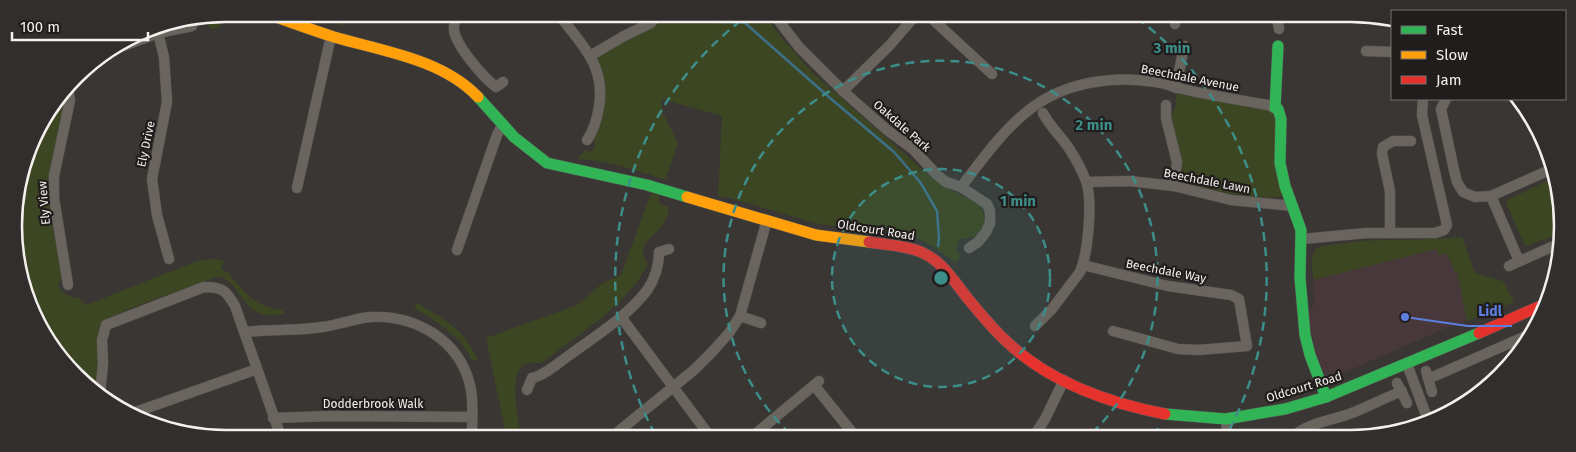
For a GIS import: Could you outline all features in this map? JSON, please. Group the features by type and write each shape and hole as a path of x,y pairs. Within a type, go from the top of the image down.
{"street":[{"name":"Oldcourt Road","path":"299,22 332,36 418,60 455,78 469,88 516,138 547,163 647,185 816,235 904,246 921,252 937,261 952,275 969,300 1004,339 1026,357 1064,380 1101,398 1144,410 1177,416 1226,419 1285,409 1326,397 1537,307"},
{"path":"455,22 456,39 489,82 496,87 502,82"},
{"path":"564,22 590,56 598,74 601,95 597,118 592,134 587,140"},
{"path":"590,56 652,22"},
{"name":"Oakdale Park","path":"780,22 799,47 843,91 887,130 913,149 936,174 946,182 961,187 980,198 986,204 990,211 990,223 978,242 969,248"},
{"path":"843,91 889,46 910,22"},
{"path":"936,22 992,74"},
{"path":"1277,22 1278,29"},
{"path":"166,31 192,26"},
{"name":"Ely Drive","path":"158,34 164,57 167,102 152,179 157,215 169,259"},
{"path":"296,188 332,36"},
{"path":"1176,88 1184,46"},
{"path":"1278,46 1276,108 1281,119 1280,163 1285,186 1299,220 1302,239 1300,278 1305,335 1310,355 1326,397"},
{"path":"1366,51 1391,52"},
{"name":"Beechdale Avenue","path":"961,187 993,145 1030,109 1069,88 1088,83 1122,79 1159,82 1176,88 1276,108"},
{"name":"Ely View","path":"68,285 54,198 54,176 69,97"},
{"path":"1302,239 1367,232 1435,233 1444,230 1447,225 1422,115 1423,100"},
{"path":"1445,100 1441,108 1457,182 1463,192 1475,197 1492,196 1546,171"},
{"path":"1166,105 1166,118 1177,162 1174,186"},
{"path":"1035,326 1052,309 1080,272 1083,266 1089,229 1087,182 1070,149 1048,123 1043,113"},
{"path":"457,250 497,135 503,124"},
{"path":"1390,233 1390,191 1382,154 1383,148 1393,141 1411,141"},
{"name":"Beechdale Lawn","path":"1087,182 1129,181 1174,186 1231,200 1293,206"},
{"path":"1492,196 1514,263 1552,246"},
{"path":"620,430 673,388 712,352 740,316 767,220"},
{"path":"527,390 532,378 539,377 621,318 647,289 658,268 659,252 669,249"},
{"name":"Beechdale Way","path":"1083,266 1168,286 1231,296 1239,299 1247,346 1198,350 1178,349 1113,331"},
{"path":"101,386 103,363 102,340 106,324 204,287 217,287 227,293 235,306 246,332 278,430"},
{"path":"740,316 761,323"},
{"path":"246,332 323,327 371,317 398,318 419,324 443,340 457,355 464,367 472,398 472,430"},
{"path":"621,318 705,430"},
{"path":"1432,392 1427,375 1519,338"},
{"path":"1407,364 1426,415"},
{"path":"139,410 257,370"},
{"path":"1038,430 1064,380"},
{"path":"760,430 817,383 850,430"},
{"path":"1302,430 1349,414 1400,387 1407,403"},
{"name":"Dodderbrook Walk","path":"273,418 332,416 472,417"},
{"path":"1226,419 1227,430"}],"shaded area":[{"path":"1437,249 1446,253 1455,272 1457,271 1467,321 1446,328 1330,379 1326,377 1317,357 1309,322 1309,314 1314,305 1313,280"}],"green space":[{"path":"221,22 220,28 210,29 208,23"},
{"path":"333,22 344,22 343,26"},
{"path":"649,22 770,22 813,73 933,179 981,206 984,214 983,227 979,234 959,240 956,249 961,256 956,263 936,248 919,239 887,232 818,224 718,196 722,116 661,99 663,114 678,143 666,178 662,179 610,164 578,159 585,150 591,152 596,145 593,140 599,119 596,61 599,54"},
{"path":"1176,93 1271,109 1274,113 1282,196 1263,197 1232,194 1189,184 1182,180 1179,151 1169,116 1176,106"},
{"path":"65,102 49,191 50,211 62,280 58,284 61,291 73,298 78,297 86,305 197,261 224,260 221,269 226,271 245,292 265,306 283,310 284,314 268,315 253,309 232,285 219,276 131,308 103,323 98,331 99,363 96,382 82,370 57,339 43,316 33,291 24,253 22,226 24,199 29,173 43,136"},
{"path":"1549,180 1552,199 1553,236 1527,246 1524,244 1506,203 1507,200"},
{"path":"651,193 659,195 659,204 669,207 668,215 660,228 646,243 643,253 648,264 639,279 628,293 602,318 543,362 526,364 519,370 515,387 519,430 505,430 486,338 577,305 604,282 621,275"},
{"path":"1462,237 1475,273 1503,281 1514,302 1467,321 1457,272 1455,272 1446,253 1439,256 1437,249 1313,280 1312,259 1317,248 1352,242"},
{"path":"417,303 452,325 466,339 477,358 476,360 472,360 461,343 447,330 414,308"}],"waterway":[{"path":"711,22 739,22"},
{"path":"739,22 745,23 894,152 920,182 937,211 938,246"}],"traffic: fast":[{"path":"1278,46 1275,108 1278,109 1281,119 1280,163 1285,186 1301,230 1300,278 1305,335 1310,355 1326,397"},
{"path":"478,97 514,137 547,163 647,185 687,197"},
{"path":"1165,414 1226,419 1285,409 1326,397 1479,333"}],"traffic: slow":[{"path":"291,22 334,37 391,52 429,65 463,84 478,97"},
{"path":"687,197 816,235 869,242"}],"traffic: jam":[{"path":"869,242 915,250 936,261 1000,335 1022,354 1059,379 1100,397 1165,414"},
{"path":"1479,333 1536,308"}],"place":[{"name":"Lidl","path":"1405,317"}]}
